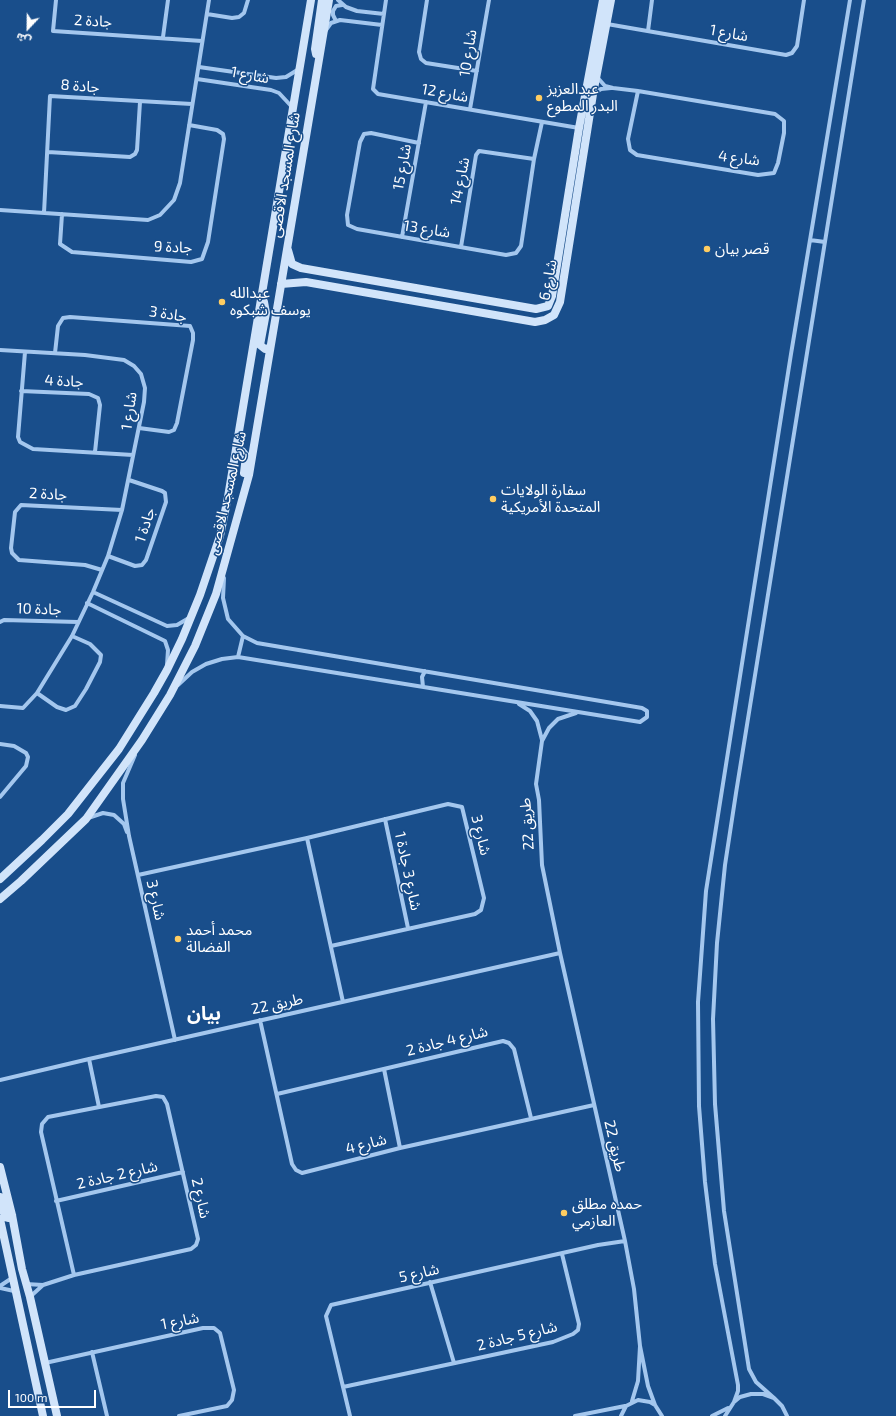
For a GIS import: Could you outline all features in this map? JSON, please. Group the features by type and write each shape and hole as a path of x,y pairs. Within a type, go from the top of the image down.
{"main road":[{"name":"شارع المسجد الاقصى","path":"0,879 68,814 119,749 167,670 191,617 220,536 237,451 311,0"},
{"path":"318,60 315,49 322,0"},
{"name":"شارع المسجد الاقصى","path":"0,899 86,819 142,740 170,695 195,646 216,594 245,491 329,0"},
{"name":"شارع 6","path":"281,284 297,282 318,284 535,322 550,318 558,309 560,302 560,273 579,128 603,0"},
{"name":"شارع 6","path":"288,239 289,257 292,264 320,271 539,310 548,306 560,273 611,0"},
{"path":"318,284 320,271"},
{"path":"262,296 266,313 260,345 265,349 270,348"},
{"path":"237,451 242,450 246,456 242,484 245,491"},
{"path":"42,840 40,848 41,851 50,853"},
{"path":"0,874 18,862"},
{"path":"0,1167 12,1215 22,1269 46,1363 57,1416"},
{"path":"0,1197 5,1217 9,1218 12,1215"},
{"path":"0,1219 14,1291 43,1416"},
{"path":"2,1230 4,1226 9,1228 14,1252 22,1269"}],"street":[{"name":"جادة 2","path":"56,0 53,31 163,37 202,41"},
{"path":"163,37 168,0"},
{"path":"0,210 148,220 160,215 174,200 180,183 209,0"},
{"path":"207,14 232,18 239,17 244,13 248,0"},
{"path":"338,0 342,5 357,11 384,14"},
{"name":"شارع 12","path":"386,0 373,88 378,94 579,128"},
{"path":"427,0 419,52 421,59 426,63 477,71"},
{"name":"شارع 10","path":"470,110 489,0"},
{"path":"648,32 652,0"},
{"name":"شارع 1","path":"607,24 786,55 792,53 797,46 804,0"},
{"path":"734,1402 738,1391 738,1385 715,1264 705,1182 699,1106 698,1002 707,878 850,0"},
{"path":"787,1416 782,1406 756,1382 750,1370 729,1253 715,1104 713,1020 717,943 725,865 864,0"},
{"path":"336,21 332,15 333,10 336,6 342,5"},
{"path":"322,37 327,28 336,21 340,20 382,25"},
{"name":"شارع 1","path":"199,67 276,78 286,77 299,69"},
{"name":"شارع 4","path":"597,76 601,82 614,88"},
{"name":"شارع 1","path":"197,79 271,90 279,93 293,108"},
{"name":"شارع 4","path":"593,94 601,89 614,88 638,91 775,114 784,121 784,133 778,163 774,173 758,175 637,154 630,150 628,139 638,91"},
{"name":"جادة 8","path":"44,213 50,96 192,104"},
{"path":"48,152 130,157 135,154 137,150 140,102"},
{"name":"شارع 15","path":"402,237 426,102"},
{"name":"شارع 13","path":"419,143 371,133 364,134 360,142 346,215 348,225 357,229 506,255 516,253 521,246 534,159 542,122"},
{"name":"جادة 9","path":"62,214 60,244 72,252 191,262 202,259 208,242 224,139 223,134 217,130 189,125"},
{"name":"شارع 14","path":"461,247 476,155 479,151 534,159"},
{"path":"810,240 825,242"},
{"name":"جادة 3","path":"55,353 58,326 63,318 78,317 190,326 193,333 193,340 177,423 174,430 169,432 139,428"},
{"name":"شارع 1","path":"0,350 107,357 124,360 134,366 140,374 145,388 144,402 122,510 108,556 93,592 72,636 37,693 23,708 0,706"},
{"name":"جادة 4","path":"25,352 18,437 20,442 33,449 133,455"},
{"name":"جادة 4","path":"21,391 89,394 98,398 100,405 95,452"},
{"name":"جادة 1","path":"108,556 135,566 142,565 146,560 166,502 165,493 162,491 129,480"},
{"name":"جادة 2","path":"102,570 85,566 19,560 12,554 15,512 21,505 122,510"},
{"path":"170,695 185,677 199,667 218,660 238,657 640,722 646,720 648,714 642,708 257,643 243,636 228,619 223,605 225,565"},
{"path":"93,592 167,626 177,625 191,617"},
{"path":"87,603 165,641 168,650 167,670"},
{"name":"جادة 10","path":"0,622 4,620 78,622"},
{"path":"37,693 57,707 66,710 75,706 86,690 100,662 101,654 90,644 72,636"},
{"path":"238,657 243,636"},
{"path":"423,687 421,680 425,671"},
{"name":"طريق 22","path":"513,702 526,708 534,716 540,728 542,741 536,784 539,800 542,865 560,953 625,1241 634,1289 640,1346 648,1386 655,1405 662,1416"},
{"name":"طريق 22","path":"542,741 548,728 558,719 565,715 582,713"},
{"name":"شارع 3","path":"142,740 122,788 138,875 175,1040"},
{"path":"0,744 14,746 26,753 28,757 26,766 0,796"},
{"name":"شارع 3","path":"138,875 307,838 448,804 462,807 484,898 481,910 475,914 331,946"},
{"name":"شارع 3","path":"86,819 103,813 114,815 124,824 130,836"},
{"name":"شارع 3 جادة 1","path":"385,819 408,928"},
{"path":"307,838 343,1002"},
{"name":"طريق 22","path":"0,1080 89,1058 560,953"},
{"name":"شارع 4","path":"260,1020 292,1164 296,1170 302,1173 400,1148 594,1105"},
{"name":"شارع 4 جادة 2","path":"277,1094 503,1041 514,1049 531,1118"},
{"path":"89,1058 98,1107"},
{"path":"384,1069 400,1148"},
{"name":"شارع 2","path":"26,1284 43,1285 74,1275 191,1249 196,1245 198,1239 167,1104 163,1097 156,1096 48,1117 42,1124 41,1132 74,1275"},
{"name":"شارع 2 جادة 2","path":"56,1201 183,1172"},
{"name":"شارع 5","path":"350,1416 326,1316 331,1305 597,1245 625,1241"},
{"name":"شارع 5 جادة 2","path":"343,1387 553,1342 574,1334 578,1330 579,1324 562,1254"},
{"path":"0,1287 12,1278"},
{"path":"430,1282 454,1364"},
{"name":"شارع 2","path":"30,1297 43,1285"},
{"path":"0,1287 14,1291"},
{"name":"شارع 1","path":"46,1363 203,1328 214,1328 220,1333 234,1390 232,1400 227,1406 179,1416"},
{"name":"طريق 22","path":"632,1401 638,1381 640,1346"},
{"path":"92,1352 107,1416"},
{"path":"725,1416 730,1407 740,1397 751,1394 763,1394 774,1398"},
{"path":"620,1416 626,1406 632,1401 644,1400 655,1405"},
{"path":"575,1416 626,1406"},
{"path":"712,1416 730,1407"}],"place":[{"name":"عبدالعزيز البدر المطوع","path":"539,98"},
{"name":"قصر بيان","path":"707,249"},
{"name":"عبدالله يوسف شبكوه","path":"222,302"},
{"name":"سفارة الولايات المتحدة الأمريكية","path":"493,499"},
{"name":"محمد أحمد الفضالة","path":"178,939"},
{"name":"حمده مطلق العازمي","path":"564,1213"}],"district":[{"name":"بيان","path":"204,1014"}]}
